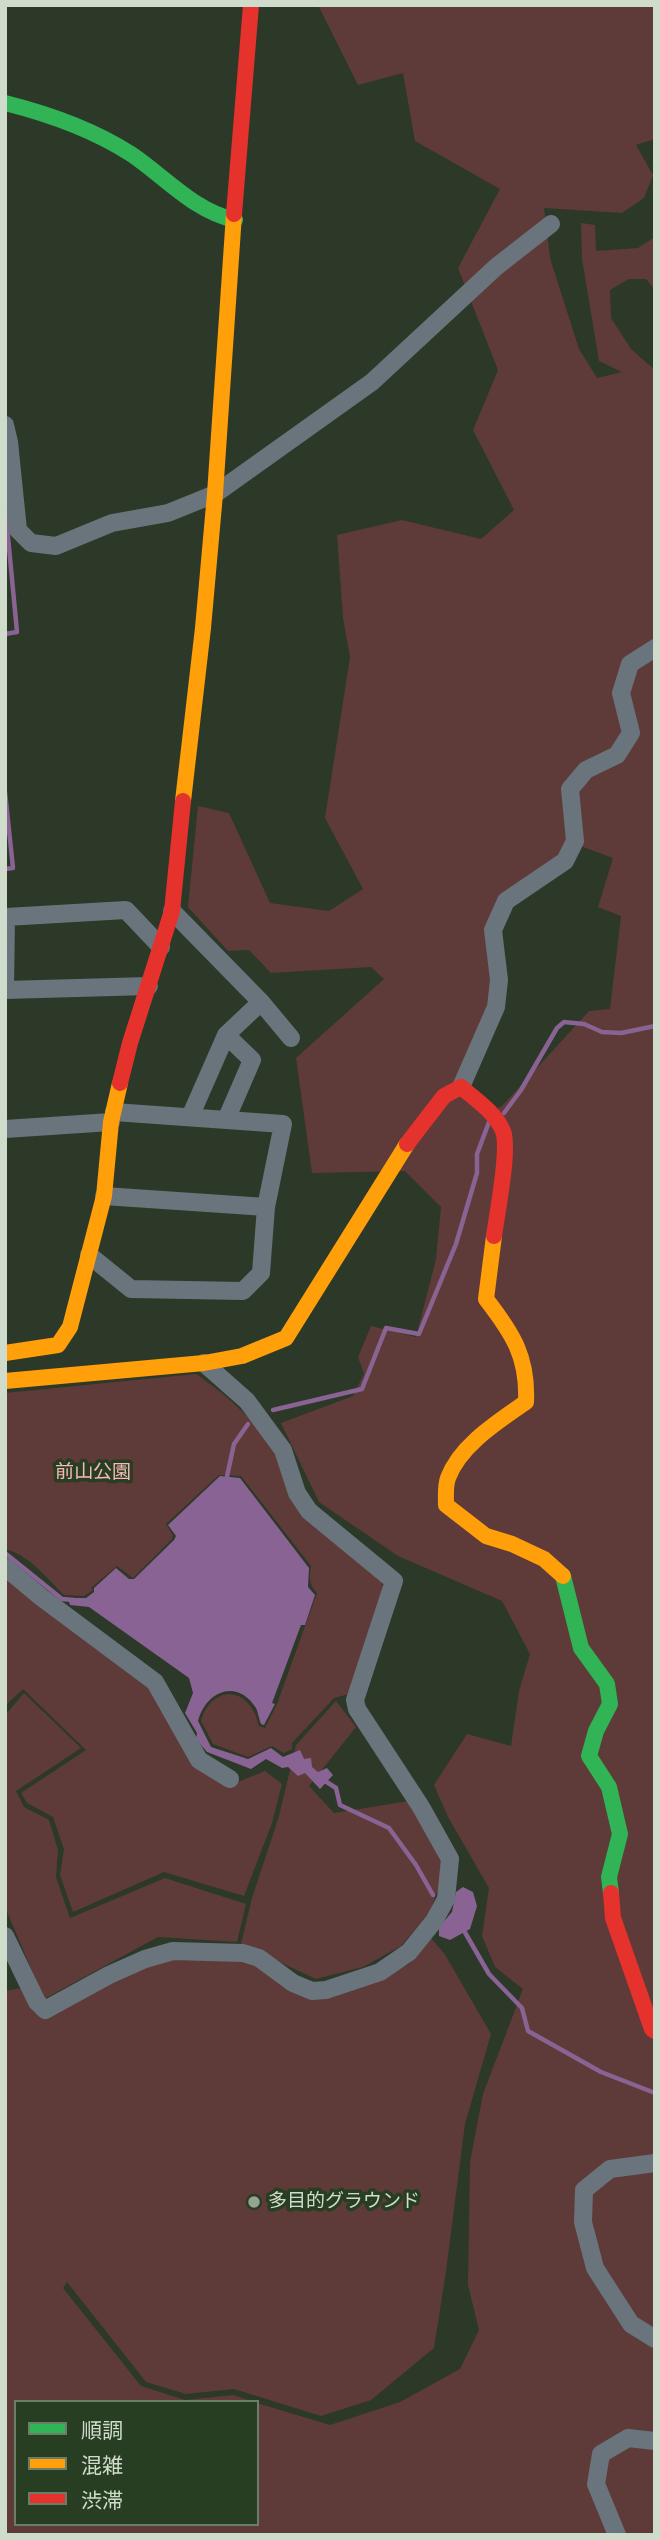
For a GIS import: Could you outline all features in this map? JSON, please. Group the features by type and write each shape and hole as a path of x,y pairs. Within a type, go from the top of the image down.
{"street":[{"path":"5,1353 58,1345 70,1326 104,1196 113,1117 130,1043 172,911 190,730 204,628 251,5"},
{"path":"5,103 62,119 100,136 133,155 207,211 234,220"},
{"path":"5,425 18,530 31,543 56,546 112,523 168,513 215,494 372,382 496,267 551,224"},
{"path":"5,1381 204,1363 242,1356 286,1338 306,1310 404,1148 444,1096 461,1087 496,1007 499,980 493,930 506,901 565,862 575,841 570,789 586,770 617,755 631,733 621,693 630,664 655,648"},
{"path":"149,986 5,989 6,917 126,911 161,947"},
{"path":"172,911 261,1002 291,1038"},
{"path":"190,1117 226,1035 261,1002"},
{"path":"226,1035 252,1060 226,1120"},
{"path":"461,1087 487,1108 505,1134 486,1300 513,1334 528,1376 526,1402 494,1425 467,1452 447,1478 446,1505 486,1536 512,1544 544,1559 564,1577 581,1648 607,1684 610,1704 596,1731 589,1756 609,1787 620,1834 609,1877 613,1918 652,2029 655,2031"},
{"path":"5,1129 113,1117 190,1117 282,1124 265,1207 261,1273 243,1291 131,1289 89,1255"},
{"path":"104,1196 265,1207"},
{"path":"5,1936 37,2002 45,2010 109,1975 145,1959 173,1951 243,1953 259,1958 293,1983 312,1991 326,1990 380,1972 396,1962 421,1938 446,1899 450,1859 421,1807 357,1709 355,1700 394,1581 309,1511 297,1493 283,1450 247,1401 204,1363"},
{"path":"5,1567 155,1682 199,1760 230,1779"},
{"path":"655,2163 610,2169 584,2190 583,2222 595,2268 631,2324 655,2339"},
{"path":"617,2535 596,2484 601,2454 628,2438 655,2441"}],"green space":[{"path":"318,5 655,5 655,139 636,145 653,175 644,198 622,213 544,208 550,258 579,349 597,378 622,372 599,361 582,259 581,223 595,225 596,251 638,248 655,237 655,290 646,279 629,279 610,290 611,318 631,349 655,370 655,2535 5,2535 5,1991 22,1988 36,2013 150,1965 177,1957 242,1959 258,1965 313,1998 337,1995 409,1964 429,1936 444,1953 491,2034 465,2124 434,2348 371,2400 321,2416 234,2389 186,2394 146,2382 67,2282 63,2288 141,2386 185,2400 14,2400 14,2526 259,2526 259,2404 330,2425 400,2402 460,2369 479,2330 468,2285 470,2162 483,2094 523,1989 495,1967 482,1936 489,1888 448,1817 434,1785 467,1734 511,1746 519,1691 530,1654 502,1601 398,1556 319,1502 281,1423 353,1396 364,1374 358,1357 371,1326 416,1337 436,1259 441,1207 405,1171 312,1173 296,1058 384,979 371,967 271,973 249,950 228,951 188,907 198,806 229,813 270,903 329,911 363,889 325,818 350,657 343,618 337,535 402,520 481,539 514,510 473,430 498,370 458,268 500,189 415,141 403,73 358,85","holes":["567,841 613,858 598,907 621,916 610,1009 589,1011 502,1106 486,1114 452,1087 490,1006 504,894 559,857"]},
{"name":"前山公園","path":"196,1374 248,1417 269,1444 283,1473 382,1580 383,1594 349,1694 334,1698 292,1743 292,1749 284,1753 272,1746 248,1757 213,1744 201,1721 205,1711 216,1698 231,1694 246,1702 254,1712 259,1726 265,1728 277,1704 317,1593 310,1581 311,1566 241,1476 219,1475 166,1524 173,1535 172,1539 133,1578 117,1566 84,1596 64,1595 30,1562 5,1549 5,1393"},
{"path":"5,1576 154,1692 196,1767 233,1784 265,1771 282,1784 272,1823 244,1896 164,1872 73,1912 60,1875 64,1849 53,1817 27,1803 21,1793 86,1750 23,1689 5,1706"},
{"path":"24,1693 81,1748 16,1791 24,1807 49,1820 58,1850 56,1877 70,1918 165,1878 246,1904 237,1942 158,1937 44,1999 5,1907 5,1712 7,1713"},
{"path":"336,1701 356,1727 309,1786 334,1813 409,1801 443,1865 439,1888 429,1913 401,1946 363,1967 316,1979 241,1944 252,1898 279,1816 296,1745"},
{"path":"233,2395 248,2400 185,2400"}],"shaded area":[{"path":"220,1476 240,1478 309,1568 308,1587 315,1595 272,1703 275,1704 264,1725 248,1699 231,1691 223,1692 208,1702 198,1721 211,1747 248,1759 271,1748 283,1757 300,1750 304,1759 311,1758 312,1767 318,1772 327,1768 333,1775 320,1789 305,1773 298,1776 288,1767 282,1768 266,1759 251,1769 207,1752 196,1739 197,1733 185,1713 193,1693 189,1678 89,1607 70,1605 68,1598 86,1598 116,1568 129,1579 134,1579 174,1540 176,1536 168,1525"},
{"path":"463,1887 473,1892 477,1906 470,1929 450,1940 439,1936 439,1927 452,1912 456,1892"}],"waterway":[{"path":"5,505 17,632 5,634"},
{"path":"5,792 13,868 5,869"},
{"path":"504,1113 521,1090 557,1028 564,1022 584,1024 602,1032 621,1033 655,1026"},
{"path":"273,1410 362,1389 386,1328 419,1334 456,1244 477,1173 477,1154 489,1122"},
{"path":"226,1481 234,1444 248,1424"},
{"path":"5,1553 62,1599 74,1600"},
{"path":"322,1779 336,1788 340,1805 389,1828 416,1865 433,1895"},
{"path":"463,1929 489,1974 522,2008 528,2031 601,2072 655,2093"}],"traffic: fast":[{"path":"5,103 54,117 101,137 131,154 193,201 220,216 235,220"},
{"path":"563,1576 581,1648 607,1684 610,1704 596,1731 589,1756 609,1787 620,1834 609,1877 611,1893"}],"traffic: slow":[{"path":"183,801 215,494 234,214"},
{"path":"5,1353 58,1345 70,1327 104,1196 111,1122 120,1083"},
{"path":"5,1381 204,1363 242,1356 286,1338 407,1144"},
{"path":"494,1236 486,1299 517,1347 524,1372 526,1402 481,1435 461,1455 448,1478 446,1505 486,1536 512,1544 544,1559 563,1576"}],"traffic: jam":[{"path":"234,214 251,5"},
{"path":"120,1083 172,911 183,801"},
{"path":"407,1144 444,1096 461,1087 490,1112 500,1124 505,1140 494,1236"},
{"path":"611,1893 613,1918 652,2029 655,2031"}],"place":[{"name":"多目的グラウンド","path":"254,2202"}]}
